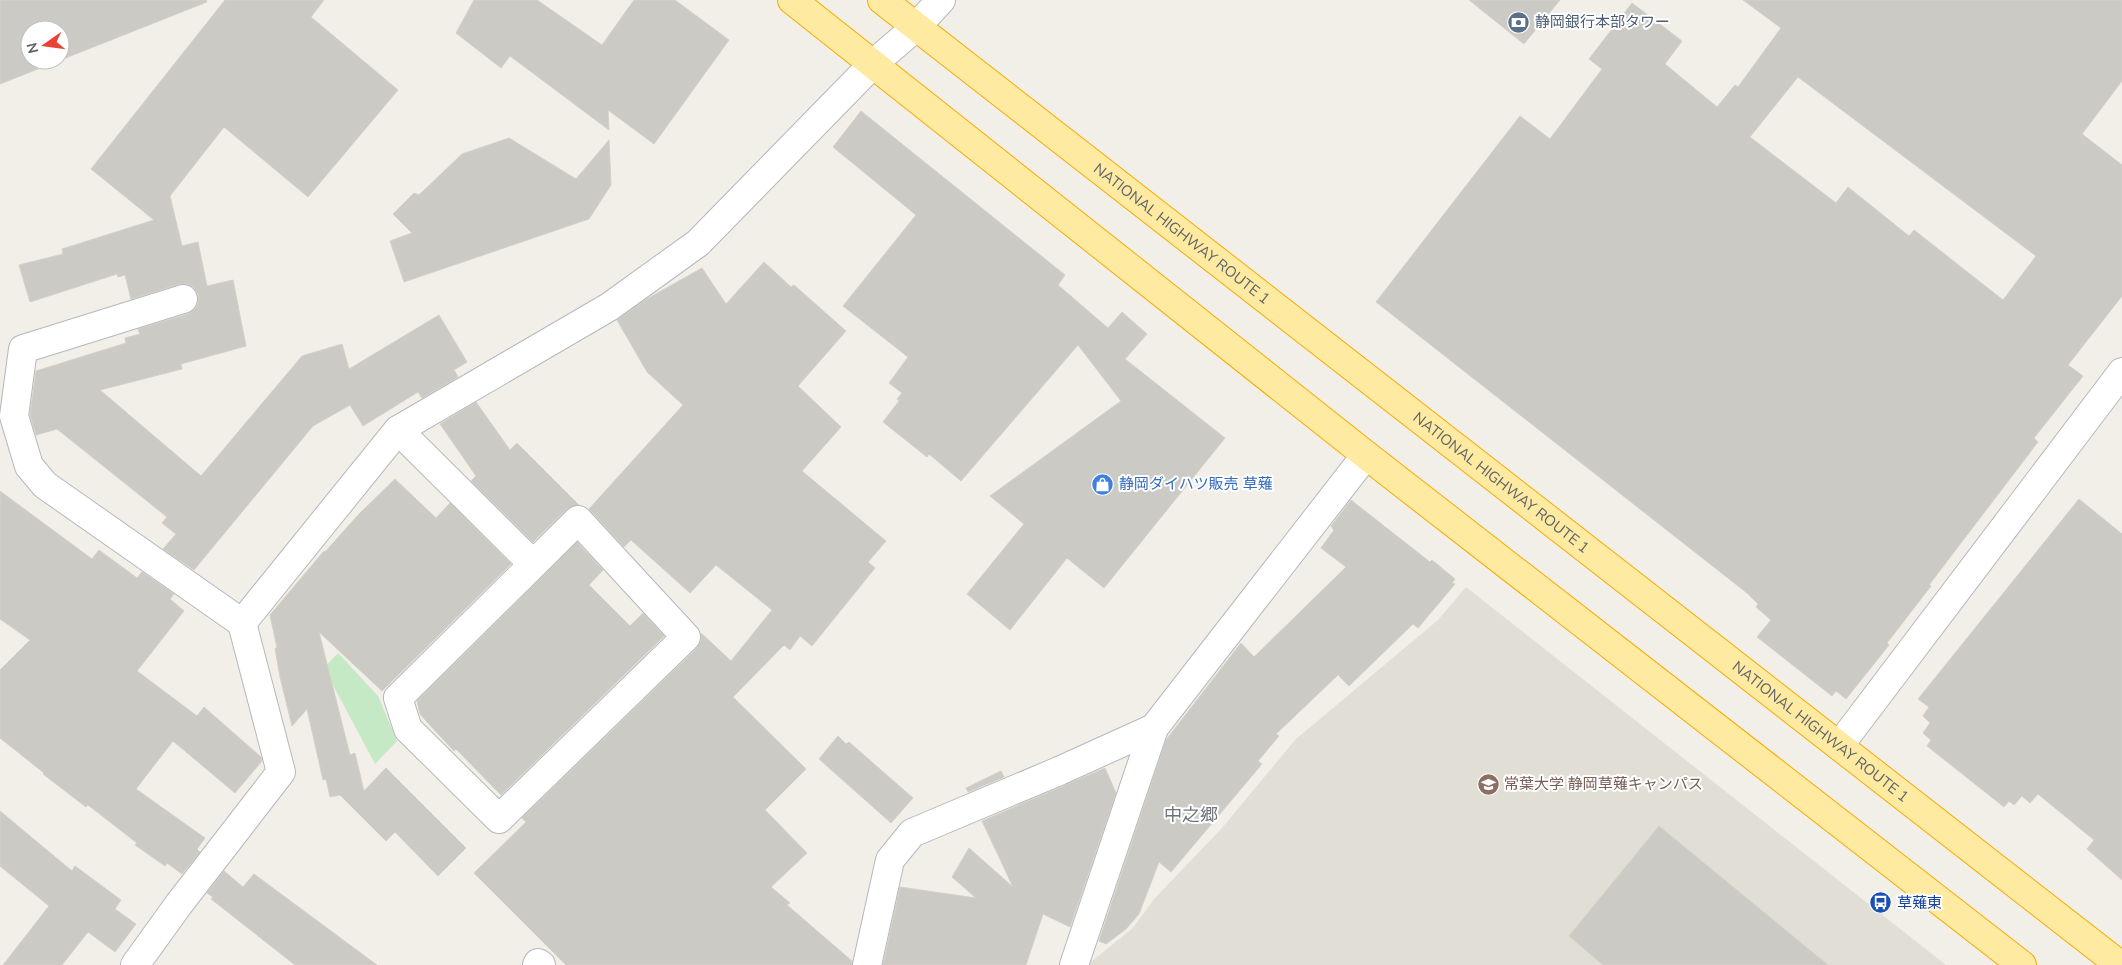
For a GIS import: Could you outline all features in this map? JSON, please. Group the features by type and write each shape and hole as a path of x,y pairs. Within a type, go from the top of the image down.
{"highway":[{"path":"792,0 1366,455 2022,965"},
{"name":"NATIONAL HIGHWAY ROUTE 1","path":"882,0 2120,965"}],"street":[{"path":"242,623 398,430 610,307 698,242 873,64 916,27 941,0"},
{"path":"135,965 179,904 281,772 242,623 44,485 28,466 14,416 23,349 183,299"},
{"path":"1838,746 2122,372"},
{"path":"398,430 532,563"},
{"path":"1074,965 1154,728 1366,455"},
{"path":"578,520 686,638 499,819 408,729 398,698 532,563 578,520"},
{"path":"867,965 890,860 912,833 1059,771 1154,728"},
{"path":"537,965 538,963 541,965"}],"shaded area":[{"name":"常葉大学 静岡草薙キャンパス","path":"1466,587 1946,965 1087,965 1133,928 1155,898 1222,828 1296,739 1438,620"}],"green space":[{"path":"338,653 378,696 397,741 375,764 324,668"}],"building":[{"path":"0,0 206,0 207,2 70,56 70,20 20,20 20,70 35,70 0,84"},
{"path":"225,0 324,0 311,17 398,90 308,197 224,127 170,196 182,246 198,242 207,286 233,280 246,346 181,364 182,369 100,390 201,476 302,356 342,344 349,369 439,315 467,362 454,370 458,377 422,398 418,392 363,426 350,405 313,426 194,570 163,549 176,534 162,523 167,517 57,429 36,435 30,415 36,371 126,343 125,338 140,334 138,329 188,314 195,309 198,303 198,294 193,287 179,284 131,299 125,275 118,277 117,274 30,302 19,265 63,254 62,249 154,220 91,169"},
{"path":"474,0 537,0 602,45 634,0 675,0 729,40 654,144 608,110 609,130 510,56 501,68 456,33"},
{"name":"静岡銀行本部タワー","path":"1469,0 1560,0 1524,44"},
{"path":"1743,0 2122,0 2122,81 2082,134 2122,165 2122,296 2068,365 2083,376 2034,438 2038,442 1929,585 1931,586 1887,643 1889,645 1846,699 1836,691 1832,696 1757,637 1771,620 1756,607 1758,604 1747,593 1376,302 1520,116 1550,139 1602,69 1589,59 1632,3 1682,41 1665,64 1717,107 1735,85 1738,87 1781,28","holes":["1798,77 2036,256 2003,300 1914,230 1909,236 1848,187 1836,203 1750,137"]},
{"path":"861,111 1065,275 1058,285 1108,328 1122,312 1147,334 1125,359 1225,438 1104,588 1067,558 1010,630 967,594 1024,524 990,496 1121,401 1078,345 961,481 929,454 927,457 883,422 899,401 897,399 902,393 889,383 908,357 843,306 916,215 833,147"},
{"path":"509,138 576,179 609,140 611,185 589,219 404,282 390,241 412,233 393,214 414,193 419,195 462,154"},
{"path":"764,262 791,287 794,285 846,331 798,386 841,427 802,471 886,541 868,562 875,568 812,646 800,636 790,650 784,645 733,697 806,769 765,810 807,853 771,887 790,903 787,905 852,961 852,965 566,965 474,873 526,822 522,818 697,648 701,641 701,633 731,661 772,610 716,565 690,593 631,540 624,547 589,509 683,405 647,372 617,320 645,300 702,268 726,304"},
{"path":"476,402 510,450 517,443 579,505 567,509 533,542 471,481 476,476 440,424"},
{"path":"395,479 436,518 450,503 511,564 382,691 319,632 350,755 355,753 364,791 386,768 466,848 438,876 395,832 386,841 340,795 330,797 326,779 323,780 307,709 292,726 280,677 275,648 277,648 270,615 324,551"},
{"path":"0,491 92,559 99,550 137,578 142,572 174,594 170,599 184,611 137,671 197,716 204,707 261,757 262,761 235,793 173,741 136,789 205,838 197,849 200,852 182,874 167,863 165,866 135,845 137,843 88,805 86,807 0,738 0,670 30,640 0,619"},
{"path":"2079,499 2122,534 2122,880 2087,849 2094,840 2038,794 2030,803 2022,796 2014,805 2009,801 2004,807 1927,746 1931,740 1923,733 1930,723 1923,716 1929,707 1918,699"},
{"path":"1351,500 1430,562 1432,560 1455,579 1452,583 1455,584 1418,628 1413,624 1349,686 1338,675 1276,734 1279,736 1258,761 1262,764 1171,872 1159,862 1139,914 1126,929 1106,944 1099,941 1166,740 1241,643 1254,657 1346,567 1321,548 1334,530 1331,526"},
{"path":"577,542 603,570 589,585 630,626 643,613 664,636 501,795 456,749 454,751 427,722 420,714 417,701"},
{"path":"838,736 846,744 849,742 913,798 891,823 819,759"},
{"path":"1105,768 1116,793 1070,927 1043,914 1026,965 883,965 900,887 976,898 952,877 969,848 1013,887 982,821"},
{"path":"1001,771 1004,777 968,792 966,788"},
{"path":"0,811 72,871 75,866 121,900 115,909 136,924 115,952 88,932 62,965 3,965 49,906 0,866"},
{"path":"1659,826 1828,965 1603,965 1569,936"},
{"path":"224,871 243,887 254,874 377,965 295,965 211,899 213,897 207,893"}],"place":[{"name":"静岡銀行本部タワー","path":"1519,22"},
{"name":"静岡ダイハツ販売 草薙","path":"1103,484"},
{"name":"常葉大学 静岡草薙キャンパス","path":"1488,784"},
{"name":"草薙東","path":"1881,903"}],"district":[{"name":"中之郷","path":"1191,815"}]}
